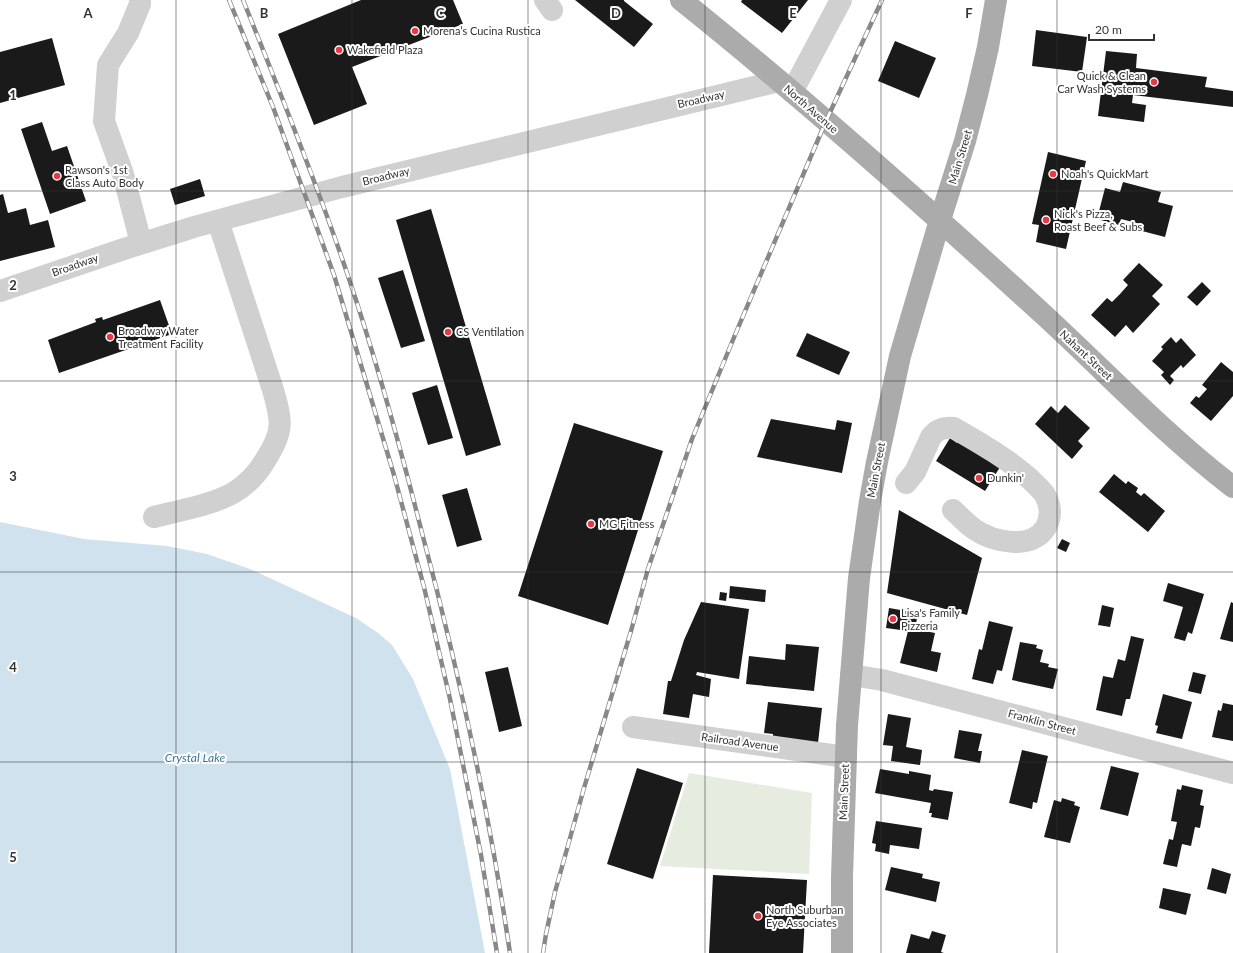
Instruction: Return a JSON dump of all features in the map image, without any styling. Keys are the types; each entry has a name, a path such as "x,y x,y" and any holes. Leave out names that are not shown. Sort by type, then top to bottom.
{"main road":[{"name":"North Avenue","path":"681,0 786,86 940,220"},
{"name":"Main Street","path":"842,953 842,877 846,757 860,570 868,509 900,356 965,141 988,47 996,0"},
{"name":"Nahant Street","path":"940,220 1155,420 1197,458 1233,487"}],"street":[{"path":"140,0 140,4 128,33 108,65 104,121 123,174 141,244"},
{"path":"786,86 842,0"},
{"name":"Broadway","path":"0,291 141,244 348,185 420,167 786,86"},
{"path":"154,517 212,502 232,494 242,487 253,477 275,446 280,427 280,416 273,390 218,221"},
{"path":"906,483 915,472 930,437 936,430 943,428 954,428 1020,470 1044,494 1049,504 1050,518 1044,529 1034,538 1021,542 1010,542 984,534 974,529 954,510"},
{"name":"Franklin Street","path":"851,675 882,680 1233,773"},
{"name":"Railroad Avenue","path":"633,727 846,757"}],"shaded area":[{"path":"689,773 812,793 809,874 660,866"}],"water":[{"name":"Crystal Lake","path":"0,522 84,539 167,546 207,554 250,569 356,618 378,633 392,645 413,679 450,769 485,953 0,953"}],"building":[{"name":"Wakefield Plaza","path":"361,0 453,0 463,24 352,67 367,104 314,125 278,34"},
{"path":"575,0 624,0 653,24 634,47"},
{"path":"742,0 808,0 782,33 741,2"},
{"path":"1036,30 1087,37 1082,72 1032,66"},
{"path":"52,38 65,85 0,103 0,52"},
{"path":"895,41 936,58 919,98 878,81"},
{"name":"Quick & Clean Car Wash Systems","path":"1106,51 1137,54 1136,68 1207,77 1205,87 1233,91 1233,107 1133,95 1132,103 1146,105 1144,122 1098,116"},
{"name":"Rawson's 1st Class Auto Body","path":"42,122 52,151 67,146 86,201 50,214 21,129"},
{"path":"1048,152 1086,161 1066,249 1036,242 1039,225 1032,224"},
{"path":"200,179 205,196 175,205 170,189"},
{"path":"1123,182 1161,192 1158,202 1173,206 1165,237 1142,231 1144,225 1121,219 1119,225 1097,219 1105,188 1120,192"},
{"path":"3,194 8,213 26,208 30,225 48,220 55,247 0,261 0,195"},
{"name":"CS Ventilation","path":"431,209 501,445 466,456 396,220"},
{"path":"1139,263 1163,285 1152,296 1160,304 1133,333 1126,325 1115,337 1091,315 1107,298 1112,302 1120,294 1128,285 1123,280"},
{"path":"403,270 425,341 401,348 378,278"},
{"path":"1202,282 1211,291 1197,306 1187,297"},
{"name":"Broadway Water Treatment Facility","path":"160,300 172,334 59,373 48,340 96,322 95,319 102,317 103,320"},
{"path":"807,333 850,352 839,375 796,356"},
{"path":"1171,337 1176,343 1181,338 1196,355 1183,368 1181,365 1170,376 1174,380 1170,385 1161,375 1164,372 1152,361 1163,349 1161,347"},
{"path":"1221,362 1233,372 1233,396 1211,421 1190,403 1196,396 1199,398 1207,389 1202,385"},
{"path":"437,385 453,438 428,445 412,393"},
{"path":"1065,405 1090,428 1078,441 1083,446 1072,459 1035,424 1051,406 1058,413"},
{"path":"771,419 835,430 837,420 852,423 842,473 757,457"},
{"name":"MG Fitness","path":"574,423 663,451 608,625 518,596"},
{"name":"Dunkin'","path":"950,438 957,443 959,438 1002,464 985,491 936,461"},
{"path":"1114,474 1126,484 1128,481 1138,488 1136,492 1141,496 1144,493 1165,511 1148,532 1099,492"},
{"path":"467,488 482,540 457,547 442,495"},
{"path":"899,510 982,558 967,615 887,593"},
{"path":"1062,539 1070,543 1066,552 1057,548"},
{"path":"1168,583 1204,594 1192,634 1188,632 1185,641 1174,638 1183,607 1163,601"},
{"path":"730,586 766,590 765,602 729,598"},
{"path":"720,592 727,593 726,601 719,600"},
{"path":"701,602 749,609 739,679 697,672 696,675 711,679 709,697 693,694 689,718 663,714 668,681 671,681 684,640"},
{"path":"1231,602 1233,603 1233,642 1220,639"},
{"path":"1102,605 1114,608 1110,627 1098,625"},
{"path":"889,608 918,613 915,629 935,633 931,651 941,653 937,672 900,663 908,631 886,628"},
{"path":"989,621 1013,627 1002,671 997,670 993,684 972,679 979,649 982,650"},
{"path":"1131,636 1144,639 1130,699 1126,699 1122,716 1096,710 1103,676 1113,678 1118,659 1125,661"},
{"path":"1020,642 1037,645 1036,648 1043,650 1040,662 1049,664 1048,667 1058,669 1053,689 1012,680"},
{"path":"786,644 819,647 814,691 746,684 749,656 785,660"},
{"path":"508,667 522,726 499,732 485,672"},
{"path":"1193,672 1206,675 1201,694 1188,691"},
{"path":"1163,694 1192,702 1182,739 1156,733 1158,726 1155,725"},
{"path":"768,702 822,708 818,743 773,737 773,734 764,733"},
{"path":"1223,703 1233,705 1233,741 1212,737 1218,710 1221,711"},
{"path":"888,714 911,718 906,747 922,750 920,765 891,761 893,746 883,745"},
{"path":"959,730 982,734 978,751 982,751 980,763 954,758"},
{"path":"1022,750 1048,756 1037,803 1033,802 1032,809 1009,803"},
{"path":"1111,766 1139,773 1128,816 1100,809"},
{"path":"637,768 683,783 653,879 607,864"},
{"path":"880,769 909,774 909,771 931,775 929,790 933,791 934,789 953,792 948,820 931,817 932,813 929,813 931,803 875,793"},
{"path":"1182,785 1203,790 1200,805 1204,806 1200,828 1195,827 1191,846 1182,844 1177,867 1163,864 1169,839 1173,840 1177,822 1171,821 1177,789 1181,790"},
{"path":"1062,798 1075,802 1074,805 1080,807 1070,843 1044,837 1054,800 1061,802"},
{"path":"876,821 922,828 919,849 890,845 889,854 875,851 876,844 872,843"},
{"path":"891,867 923,874 922,878 940,882 936,902 885,890"},
{"path":"1212,868 1231,874 1226,894 1207,889"},
{"name":"North Suburban Eye Associates","path":"713,875 807,880 803,953 709,953"},
{"path":"1163,888 1191,894 1186,915 1159,908"},
{"path":"932,931 946,935 941,952 944,953 906,953 911,934 929,939"}],"railway":[{"path":"229,0 273,107 334,275 394,475 424,587 450,699 481,855 497,953"},
{"path":"243,0 322,202 377,366 413,496 448,634 472,740 502,899 510,953"},
{"path":"543,953 555,892 584,788 648,569 692,439 826,121 882,0"}],"place":[{"name":"Morena’s Cucina Rustica","path":"415,31"},
{"name":"Wakefield Plaza","path":"339,50"},
{"name":"Quick & Clean Car Wash Systems","path":"1154,82"},
{"name":"Noah's QuickMart","path":"1053,174"},
{"name":"Rawson's 1st Class Auto Body","path":"57,176"},
{"name":"Nick's Pizza, Roast Beef & Subs","path":"1046,220"},
{"name":"CS Ventilation","path":"448,332"},
{"name":"Broadway Water Treatment Facility","path":"110,337"},
{"name":"Dunkin'","path":"979,478"},
{"name":"MG Fitness","path":"591,524"},
{"name":"Lisa's Family Pizzeria","path":"893,619"},
{"name":"North Suburban Eye Associates","path":"758,916"}]}
